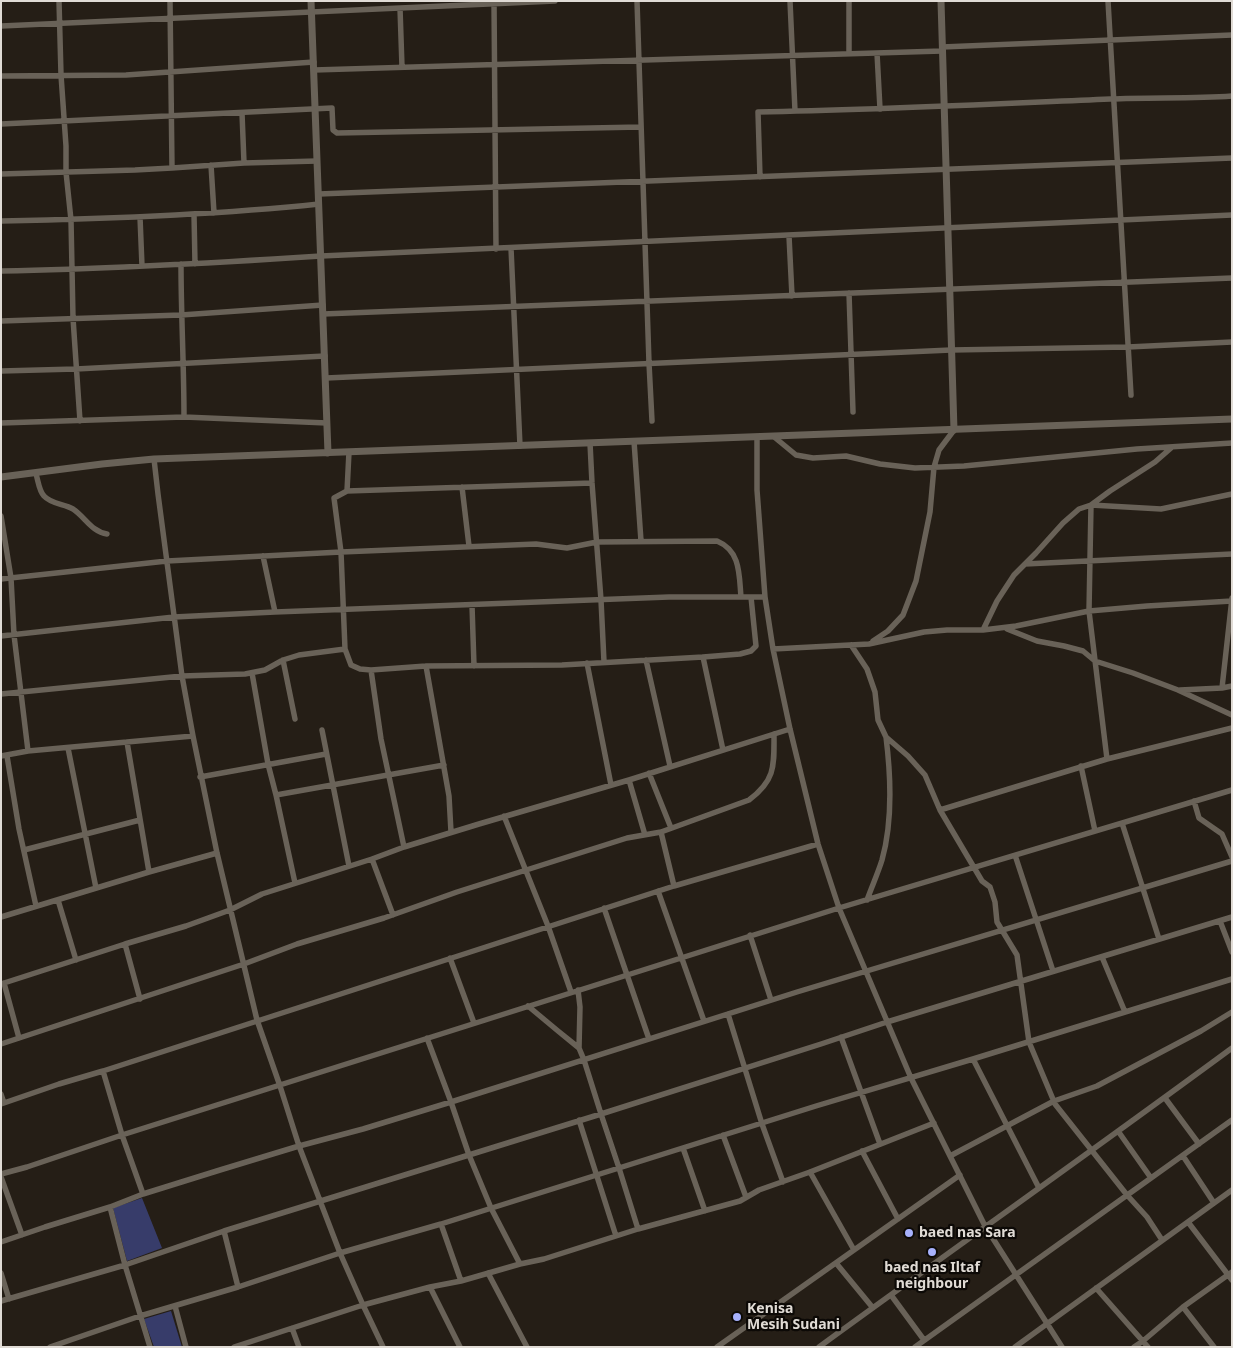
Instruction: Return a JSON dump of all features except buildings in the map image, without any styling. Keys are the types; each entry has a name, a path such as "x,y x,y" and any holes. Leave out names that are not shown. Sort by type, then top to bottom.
{"street":[{"path":"59,1 63,122 71,220 73,318 80,421"},
{"path":"170,1 172,168"},
{"path":"311,1 328,453"},
{"path":"1,26 494,2 555,1"},
{"path":"637,1 652,421"},
{"path":"790,1 795,112"},
{"path":"849,1 849,54"},
{"path":"869,644 888,631 903,615 916,581 930,512 934,467 939,450 954,430 940,1"},
{"path":"1108,1 1131,395"},
{"path":"494,2 496,249"},
{"path":"400,8 402,67"},
{"path":"1,76 126,75 314,66 402,67 793,56 1232,35"},
{"path":"877,53 880,109"},
{"path":"760,177 758,112 1232,96"},
{"path":"1,124 332,108 333,130 337,133 641,127"},
{"path":"242,113 244,163"},
{"path":"319,194 1232,158"},
{"path":"1,174 317,161"},
{"path":"211,165 214,213"},
{"path":"1,221 71,220 254,211 319,204"},
{"path":"194,214 195,264"},
{"path":"1,271 195,264 321,256 1232,215"},
{"path":"140,217 142,266"},
{"path":"789,236 792,296"},
{"path":"511,248 520,446"},
{"path":"181,264 184,417"},
{"path":"323,314 1232,278"},
{"path":"849,293 853,412"},
{"path":"1,321 181,315 323,306"},
{"path":"326,378 951,350 1128,347 1232,342"},
{"path":"1,371 325,356"},
{"path":"1,424 184,417 327,423"},
{"path":"1,477 154,459 1232,420"},
{"path":"773,436 796,455 813,458 846,456 880,464 915,468 964,466 1232,443"},
{"path":"757,437 757,490 764,597 790,729 818,844 838,908 911,1078 985,1226 1062,1347"},
{"path":"634,442 641,541"},
{"path":"590,443 604,662"},
{"path":"983,630 1014,575 1063,522 1155,462 1172,447"},
{"path":"346,491 349,452"},
{"path":"154,459 182,676 200,777 257,1020 299,1146 340,1253 362,1305 383,1347"},
{"path":"36,474 44,496 57,504 72,509 92,526 108,534"},
{"path":"592,483 346,491 334,498 341,552 345,649 351,665 360,669 371,670 426,666 586,663 740,654 755,648 756,643 751,597"},
{"path":"462,487 469,546"},
{"path":"1091,505 1161,509 1232,494"},
{"path":"1091,505 1089,611 1107,758"},
{"path":"1,516 3,542 11,578 14,635 28,751"},
{"path":"1,580 167,561 469,546 536,544 567,548 597,542 717,541 734,554 738,562 741,597"},
{"path":"1025,564 1232,554"},
{"path":"263,556 275,612"},
{"path":"1,636 174,616 669,597 764,597"},
{"path":"773,649 869,644 924,632 1005,628 1089,611 1232,600 1222,688"},
{"path":"472,604 474,666"},
{"path":"1005,628 1037,641 1083,651 1095,661 1178,690 1232,715"},
{"path":"851,645 867,669 875,692 878,720 886,737 888,759 890,794 888,829 882,859 867,900"},
{"path":"1,694 182,676 226,676 252,673 265,670 283,660 299,655 345,649"},
{"path":"703,657 723,750"},
{"path":"283,660 295,719"},
{"path":"646,660 670,766"},
{"path":"586,663 610,785"},
{"path":"426,666 449,796 451,832"},
{"path":"371,670 380,730 404,847"},
{"path":"252,673 268,764 295,883"},
{"path":"1178,690 1232,686"},
{"path":"940,810 1107,758 1232,728"},
{"path":"19,1038 3,984 186,926 230,910 262,894 404,847 629,780 790,729"},
{"path":"322,730 349,866"},
{"path":"1,1044 244,964 297,944 393,915 456,892 627,838 660,832 749,800 771,776 774,761 774,734"},
{"path":"36,906 4,756 28,751 193,736"},
{"path":"886,737 908,756 925,775 940,810 982,881 990,887 995,902 997,922 1017,955 1029,1042 1054,1101 1127,1196 1147,1217 1162,1240"},
{"path":"127,742 149,872"},
{"path":"68,748 96,888"},
{"path":"200,777 326,754"},
{"path":"276,794 444,765"},
{"path":"1082,766 1096,831"},
{"path":"650,773 671,828"},
{"path":"629,780 645,835"},
{"path":"22,1234 1,1176 122,1135 627,974 838,908 1232,790"},
{"path":"1194,801 1199,818 1222,834 1232,857"},
{"path":"504,816 548,926 571,992"},
{"path":"24,850 140,820"},
{"path":"1122,823 1159,939"},
{"path":"660,832 674,886"},
{"path":"1,1094 3,1103 604,908 818,844"},
{"path":"1,917 217,853"},
{"path":"1016,855 1053,971"},
{"path":"372,859 393,915"},
{"path":"1,1242 110,1207 143,1194 299,1146 363,1129 771,1000 1232,861"},
{"path":"658,891 704,1021"},
{"path":"58,900 76,960"},
{"path":"604,908 648,1039"},
{"path":"1,1301 125,1265 320,1200 601,1114 887,1022 1232,917"},
{"path":"1220,921 1232,952"},
{"path":"750,936 771,1000"},
{"path":"125,944 140,999"},
{"path":"1102,957 1125,1012"},
{"path":"450,958 474,1023"},
{"path":"50,1347 140,1316 238,1287 340,1253 441,1224 723,1135 1232,979"},
{"path":"578,990 580,1007 579,1048 620,1168 638,1229"},
{"path":"528,1006 579,1048"},
{"path":"950,1156 1054,1101 1097,1086 1201,1031 1232,1012"},
{"path":"728,1014 762,1124 783,1182"},
{"path":"841,1037 880,1144"},
{"path":"427,1038 469,1155 492,1208 520,1264"},
{"path":"819,1347 1232,1048"},
{"path":"973,1059 1039,1188"},
{"path":"104,1071 122,1135 143,1194"},
{"path":"1165,1098 1199,1144"},
{"path":"579,1120 616,1236"},
{"path":"915,1347 1232,1120"},
{"path":"234,1347 362,1305 544,1259 638,1229 740,1201 759,1190 934,1123"},
{"path":"1118,1131 1151,1178"},
{"path":"723,1135 746,1197"},
{"path":"683,1148 705,1211"},
{"path":"862,1151 898,1219"},
{"path":"1183,1156 1214,1203"},
{"path":"810,1172 854,1250"},
{"path":"717,1347 725,1344 960,1175"},
{"path":"1015,1347 1232,1190"},
{"path":"110,1207 125,1265 150,1347"},
{"path":"1134,1347 1144,1341 1183,1307 1230,1275 1188,1222"},
{"path":"441,1224 461,1281"},
{"path":"224,1231 238,1287"},
{"path":"836,1263 873,1308"},
{"path":"1,1273 9,1299"},
{"path":"488,1273 526,1347"},
{"path":"430,1287 460,1347"},
{"path":"1096,1288 1148,1347"},
{"path":"891,1294 924,1340"},
{"path":"175,1306 186,1347"},
{"path":"1183,1307 1214,1347"},
{"path":"292,1328 299,1347"}],"shaded area":[{"path":"142,1198 162,1248 127,1261 113,1208"},
{"path":"171,1311 182,1347 154,1347 144,1319"}],"place":[{"name":"baed nas Sara","path":"909,1233"},
{"name":"baed nas Iltaf neighbour","path":"932,1252"},
{"name":"Kenisa Mesih Sudani","path":"737,1317"}]}
